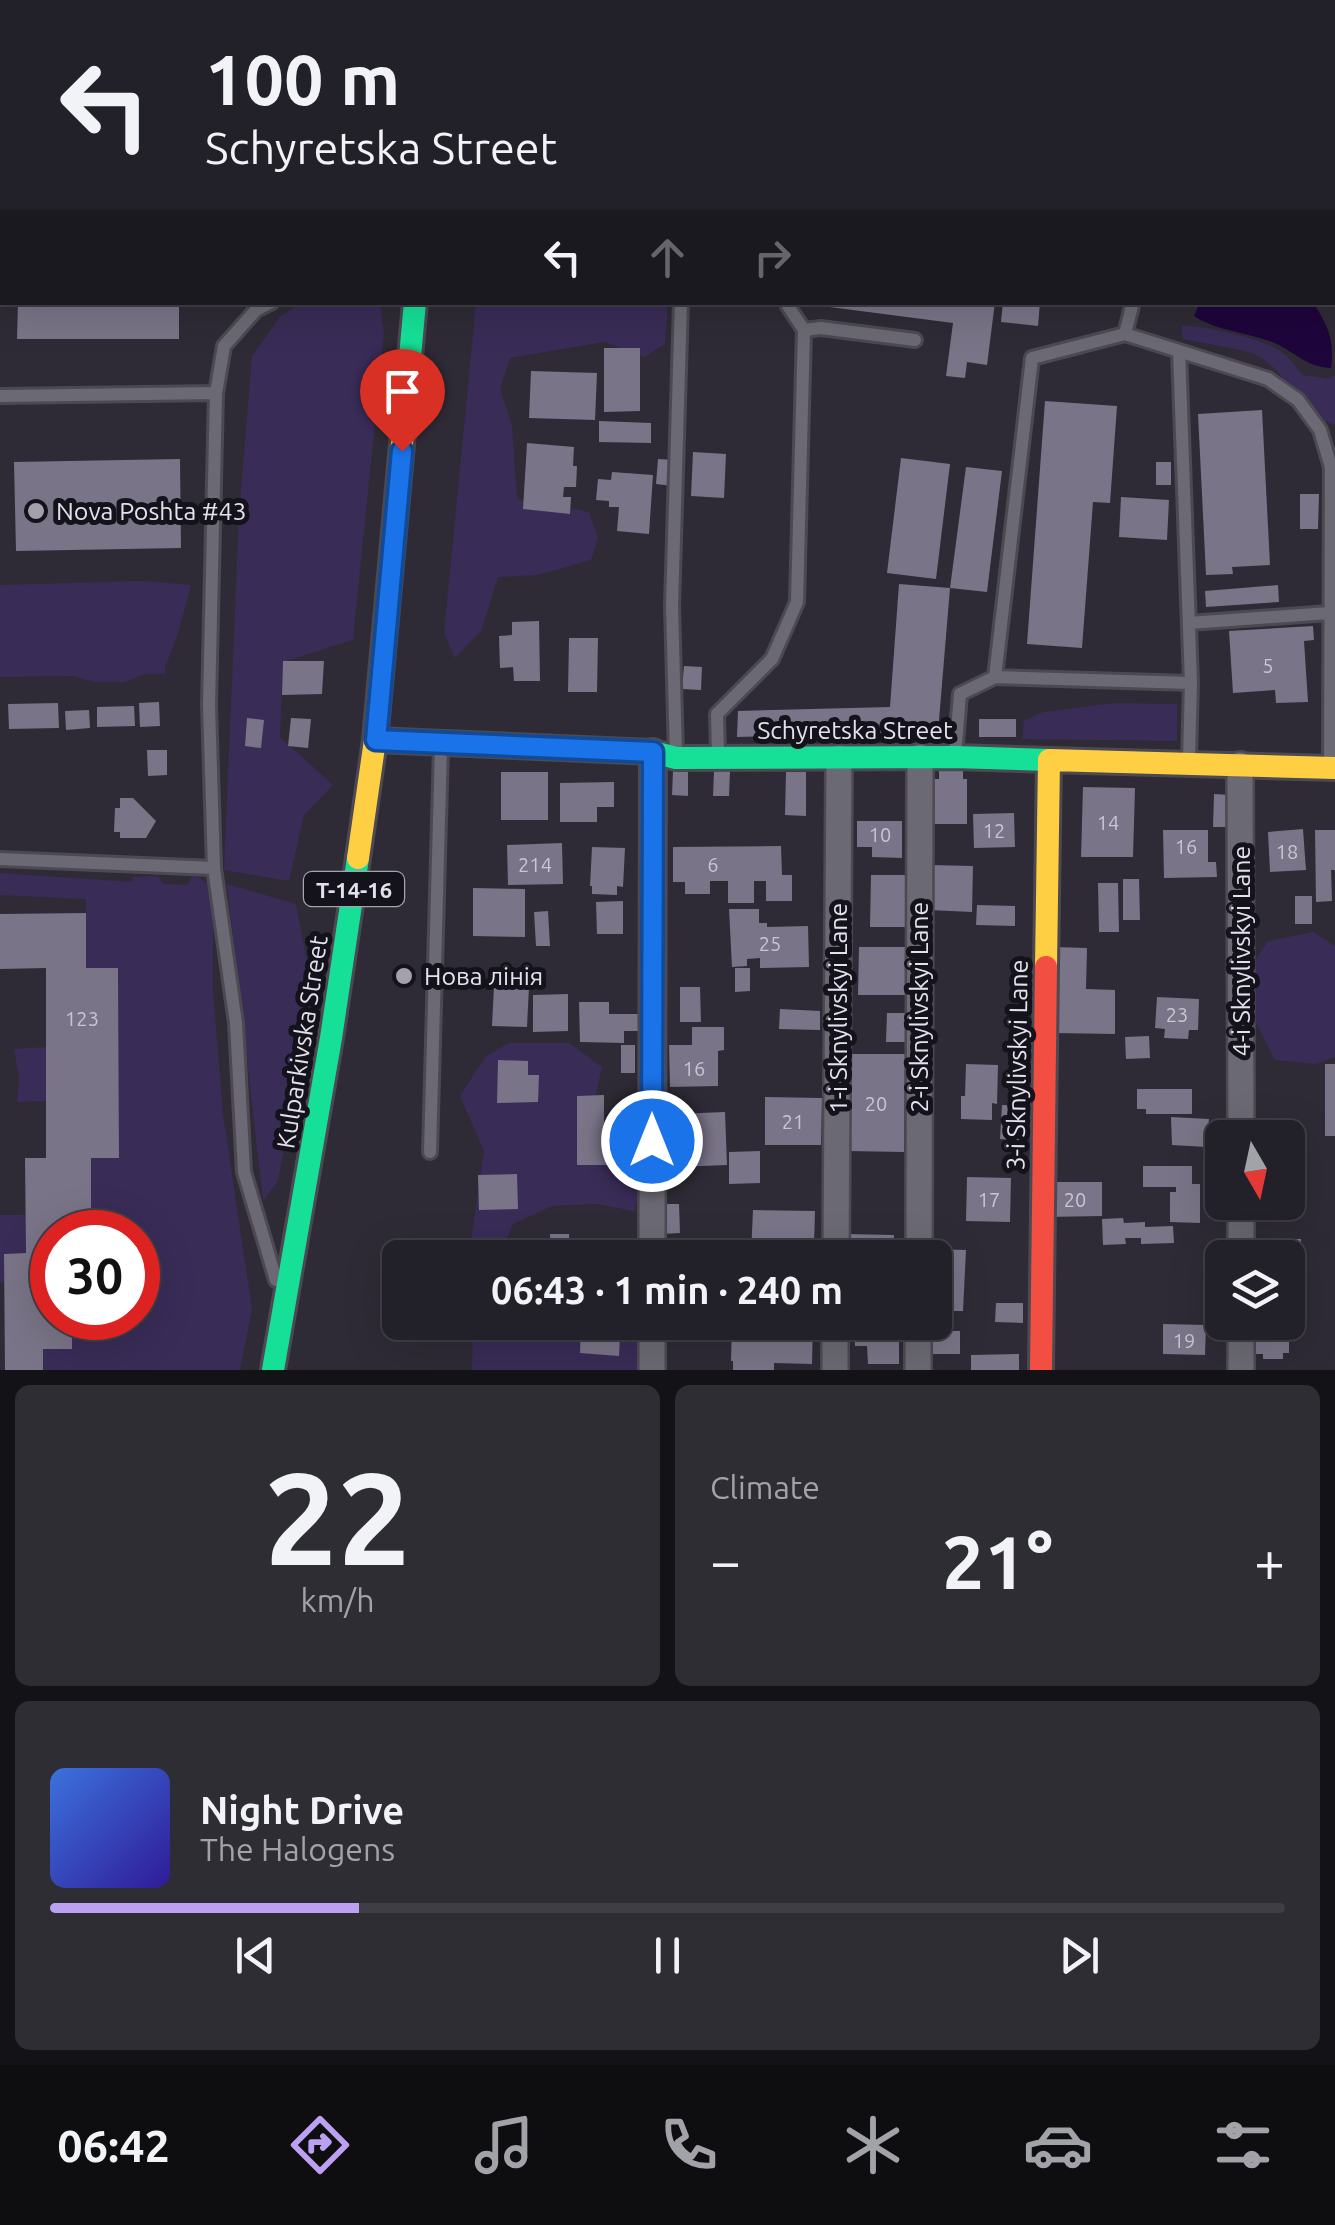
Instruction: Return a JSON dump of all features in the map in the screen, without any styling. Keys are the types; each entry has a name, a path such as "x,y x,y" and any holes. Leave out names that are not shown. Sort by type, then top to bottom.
{"street":[{"name":"Kulparkivska Street","path":"273,1370 332,1038 376,740 415,305"},
{"name":"Schyretska Street","path":"376,740 718,758 955,758 1332,768"},
{"path":"652,1240 664,755"},
{"name":"1-i Sknylivskyi Lane","path":"836,1240 839,758"},
{"name":"2-i Sknylivskyi Lane","path":"918,1240 920,758"},
{"name":"3-i Sknylivskyi Lane","path":"1041,1370 1049,760"},
{"name":"4-i Sknylivskyi Lane","path":"1240,765 1241,1120"},
{"path":"652,1340 652,1370"},
{"path":"835,1340 835,1370"},
{"path":"918,1340 918,1370"},
{"path":"1241,1340 1241,1370"}],"lane":[{"path":"266,305 256,310 224,346 216,393 208,705 214,868 236,1023 244,1172 286,1311"},
{"path":"664,755 681,305"},
{"path":"718,758 717,714 772,659 797,602 804,330 788,305"},
{"path":"1125,334 1132,305"},
{"path":"804,330 821,328 914,340"},
{"path":"995,677 1032,358 1125,334 1268,379 1298,400 1320,430 1331,466 1332,768"},
{"path":"1180,352 1191,683 1189,763"},
{"path":"0,396 216,393"},
{"path":"1189,622 1329,613"},
{"path":"955,758 960,694 995,677 1191,683"},
{"path":"430,1152 441,744"},
{"path":"0,859 214,868"}],"shaded area":[{"path":"297,305 380,305 384,333 353,640 283,662 280,737 333,785 304,815 289,881 224,870 239,514 252,356 280,317"},
{"path":"476,305 668,305 665,344 645,357 604,342 510,358 500,389 512,425 517,499 589,512 598,538 591,560 537,575 498,577 481,631 455,658 444,633"},
{"path":"1199,305 1314,305 1329,334 1331,368 1309,363 1269,341 1194,316"},
{"path":"1181,325 1219,330 1261,342 1282,352 1303,375 1329,379 1335,375 1335,425 1314,413 1260,357 1183,339"},
{"path":"142,581 191,585 165,674 144,674 125,682 95,682 73,676 0,677 0,585"},
{"path":"1115,703 1177,704 1177,741 1022,739 1024,721 1043,712"},
{"path":"0,873 132,882 133,877 158,876 164,884 187,885 194,873 213,888 213,990 223,1114 252,1309 240,1370 43,1370 43,1349 72,1349 72,1340 160,1340 160,1210 91,1210 91,1158 119,1157 118,968 86,968 86,899 0,895"},
{"path":"227,884 296,904 313,993 278,1181 263,1201"},
{"path":"1313,932 1335,946 1335,1057 1316,1064 1275,1060 1254,1018 1252,965 1268,941"},
{"path":"509,1043 569,1043 602,1067 593,1109 644,1184 634,1211 597,1204 552,1206 513,1224 506,1240 471,1240 484,1151 460,1096 486,1056"},
{"path":"46,1047 46,1101 17,1102 19,1079 14,1049"},
{"path":"0,1215 26,1215 26,1253 4,1254 4,1282 0,1283"},
{"path":"473,1340 643,1340 642,1370 472,1370"}],"building":[{"path":"18,305 179,305 179,339 17,339"},
{"path":"814,305 995,305 987,365 967,362 965,378 946,376 953,323"},
{"path":"1003,305 1040,305 1038,326 1001,322"},
{"path":"604,348 640,348 640,411 604,412"},
{"path":"531,371 597,373 595,420 529,418"},
{"path":"1045,401 1117,406 1110,503 1093,502 1082,648 1027,644"},
{"path":"1262,410 1270,565 1232,567 1233,574 1206,575 1198,414"},
{"path":"599,421 651,423 651,443 599,442"},
{"path":"527,443 574,447 576,487 564,487 563,497 571,497 570,514 523,509"},
{"path":"693,452 726,454 724,498 691,496"},
{"path":"901,458 950,464 936,579 887,573"},
{"path":"180,459 181,548 16,551 14,462"},
{"path":"658,459 674,460 673,486 656,484"},
{"path":"1156,462 1171,462 1171,485 1156,485"},
{"path":"966,467 1002,471 987,592 950,588"},
{"path":"612,472 653,475 649,534 617,531 619,507 596,500 598,479 611,480"},
{"path":"1300,494 1319,494 1318,529 1300,529"},
{"path":"1121,497 1169,500 1167,540 1119,537"},
{"path":"899,584 950,588 938,732 737,737 738,711 890,707"},
{"path":"1278,585 1279,602 1206,607 1205,591"},
{"path":"539,621 540,681 514,681 513,667 500,668 499,636 512,635 512,622"},
{"path":"1313,626 1314,640 1304,641 1308,702 1276,703 1275,690 1233,693 1229,631"},
{"path":"569,638 598,638 597,692 568,692"},
{"path":"283,661 324,661 322,694 282,695"},
{"path":"684,666 702,667 701,690 682,689"},
{"path":"159,702 160,726 140,727 139,703"},
{"path":"58,703 59,728 9,729 8,704"},
{"path":"134,706 135,726 97,727 97,707"},
{"path":"89,710 90,728 66,730 65,711"},
{"path":"247,718 264,720 261,748 245,746"},
{"path":"291,718 311,719 308,748 288,746"},
{"path":"979,719 1016,719 1016,737 979,737"},
{"path":"147,750 167,750 167,775 148,776"},
{"path":"673,771 688,771 688,796 672,795"},
{"path":"714,771 730,771 729,796 713,796"},
{"path":"939,771 963,771 963,779 967,779 967,824 922,824 922,794 934,794 934,779 939,779"},
{"path":"501,772 548,772 548,820 501,820"},
{"path":"786,772 806,772 806,816 785,815"},
{"path":"614,782 614,807 597,807 597,822 560,822 560,783"},
{"path":"1083,787 1135,788 1133,857 1081,857"},
{"path":"1214,794 1230,795 1228,827 1213,827"},
{"path":"120,798 133,798 156,821 146,838 120,838 120,832 114,832 115,808 120,808"},
{"path":"1014,813 1015,847 974,848 973,814"},
{"path":"857,821 902,821 902,858 872,857 872,847 857,847"},
{"path":"1303,829 1306,870 1270,872 1268,832"},
{"path":"1163,830 1208,830 1208,862 1216,862 1217,877 1164,878"},
{"path":"1315,830 1335,830 1332,901 1316,902"},
{"path":"562,843 563,884 508,885 507,845"},
{"path":"781,846 782,875 792,875 792,901 766,901 766,881 754,881 754,903 728,903 728,881 710,881 710,894 685,894 685,882 673,882 673,847"},
{"path":"592,847 625,848 623,887 617,886 617,895 592,894"},
{"path":"930,865 973,866 972,912 928,910"},
{"path":"871,875 906,875 905,927 870,927"},
{"path":"1123,879 1139,879 1140,920 1123,920"},
{"path":"1098,883 1118,883 1119,932 1099,932"},
{"path":"473,888 525,889 525,937 473,936"},
{"path":"1295,896 1312,896 1312,924 1295,924"},
{"path":"623,901 623,934 597,934 596,902"},
{"path":"977,905 1015,906 1015,926 976,925"},
{"path":"729,909 759,909 759,923 767,923 767,927 808,926 809,967 760,968 760,958 747,959 747,966 732,967"},
{"path":"548,911 550,946 536,946 534,912"},
{"path":"86,913 86,968 118,968 119,1158 91,1158 91,1210 30,1210 30,1340 72,1340 72,1349 43,1349 43,1370 5,1370 4,1254 26,1253 25,1158 46,1158 46,968 0,969 0,914"},
{"path":"859,947 906,947 905,995 858,995"},
{"path":"1053,947 1087,948 1086,989 1115,990 1115,1034 1054,1033"},
{"path":"498,967 519,968 518,987 529,987 527,1027 492,1026"},
{"path":"735,968 750,968 750,991 735,992"},
{"path":"680,987 700,987 701,1022 680,1022"},
{"path":"568,994 568,1031 533,1032 533,995"},
{"path":"1157,997 1199,999 1198,1030 1189,1030 1188,1039 1164,1038 1165,1029 1155,1028"},
{"path":"579,1002 609,1002 609,1014 644,1014 643,1031 624,1031 624,1043 580,1042"},
{"path":"780,1009 820,1011 820,1030 779,1029"},
{"path":"887,1013 907,1013 907,1042 886,1042"},
{"path":"692,1027 724,1027 724,1050 718,1051 718,1086 670,1087 669,1045 692,1045"},
{"path":"1149,1036 1150,1058 1126,1059 1125,1037"},
{"path":"621,1045 635,1045 635,1073 621,1073"},
{"path":"848,1054 905,1054 904,1152 847,1151"},
{"path":"498,1060 528,1061 528,1075 539,1075 538,1102 497,1103"},
{"path":"966,1064 998,1065 997,1104 992,1103 992,1120 961,1119"},
{"path":"1325,1064 1335,1064 1335,1136 1325,1136"},
{"path":"1137,1089 1192,1089 1192,1114 1146,1114 1146,1109 1137,1109"},
{"path":"604,1095 604,1126 626,1126 626,1119 645,1119 645,1165 577,1165 577,1096"},
{"path":"765,1097 822,1098 821,1145 765,1145"},
{"path":"1002,1105 1026,1106 1024,1141 1000,1139"},
{"path":"725,1112 727,1165 677,1167 675,1114"},
{"path":"1171,1117 1209,1119 1205,1120 1205,1147 1172,1145"},
{"path":"760,1151 760,1183 729,1184 729,1152"},
{"path":"1143,1166 1192,1166 1192,1184 1200,1184 1200,1223 1170,1222 1170,1192 1176,1192 1176,1187 1143,1187"},
{"path":"517,1174 518,1209 479,1210 478,1175"},
{"path":"967,1177 1011,1178 1010,1222 966,1221"},
{"path":"1047,1182 1102,1182 1102,1216 1047,1217"},
{"path":"662,1204 679,1204 680,1233 662,1234"},
{"path":"753,1210 815,1211 814,1240 752,1240"},
{"path":"1123,1218 1124,1223 1145,1222 1145,1227 1173,1226 1174,1243 1141,1244 1141,1238 1125,1238 1126,1244 1103,1245 1102,1219"},
{"path":"550,1234 569,1234 569,1240 550,1240"},
{"path":"846,1234 894,1235 894,1240 846,1240"},
{"path":"952,1250 966,1250 963,1311 952,1311"},
{"path":"996,1303 1023,1303 1023,1323 995,1322"},
{"path":"1163,1324 1205,1325 1205,1355 1163,1354"},
{"path":"952,1331 960,1331 960,1354 921,1354 922,1340 952,1340"},
{"path":"580,1340 620,1340 619,1356 580,1353"},
{"path":"732,1340 813,1340 812,1364 774,1363 774,1370 733,1370"},
{"path":"855,1340 899,1340 899,1364 868,1364 867,1346 855,1346"},
{"path":"1243,1340 1289,1340 1289,1353 1283,1353 1283,1359 1243,1354"},
{"path":"1019,1354 1019,1370 971,1370 971,1355"}],"traffic: fast":[{"path":"403,433 415,305"},
{"path":"375,740 653,752 676,758 1050,760"},
{"path":"273,1370 358,858"}],"traffic: slow":[{"path":"358,858 375,740 403,433"},
{"path":"1046,967 1049,760"},
{"path":"1050,760 1335,768"}],"traffic: jam":[{"path":"1041,1370 1046,967"}],"place":[{"name":"Nova Poshta #43","path":"36,511"},
{"name":"Нова лінія","path":"404,976"}],"route":[{"path":"402,451 376,740 653,752 652,1141"}]}
